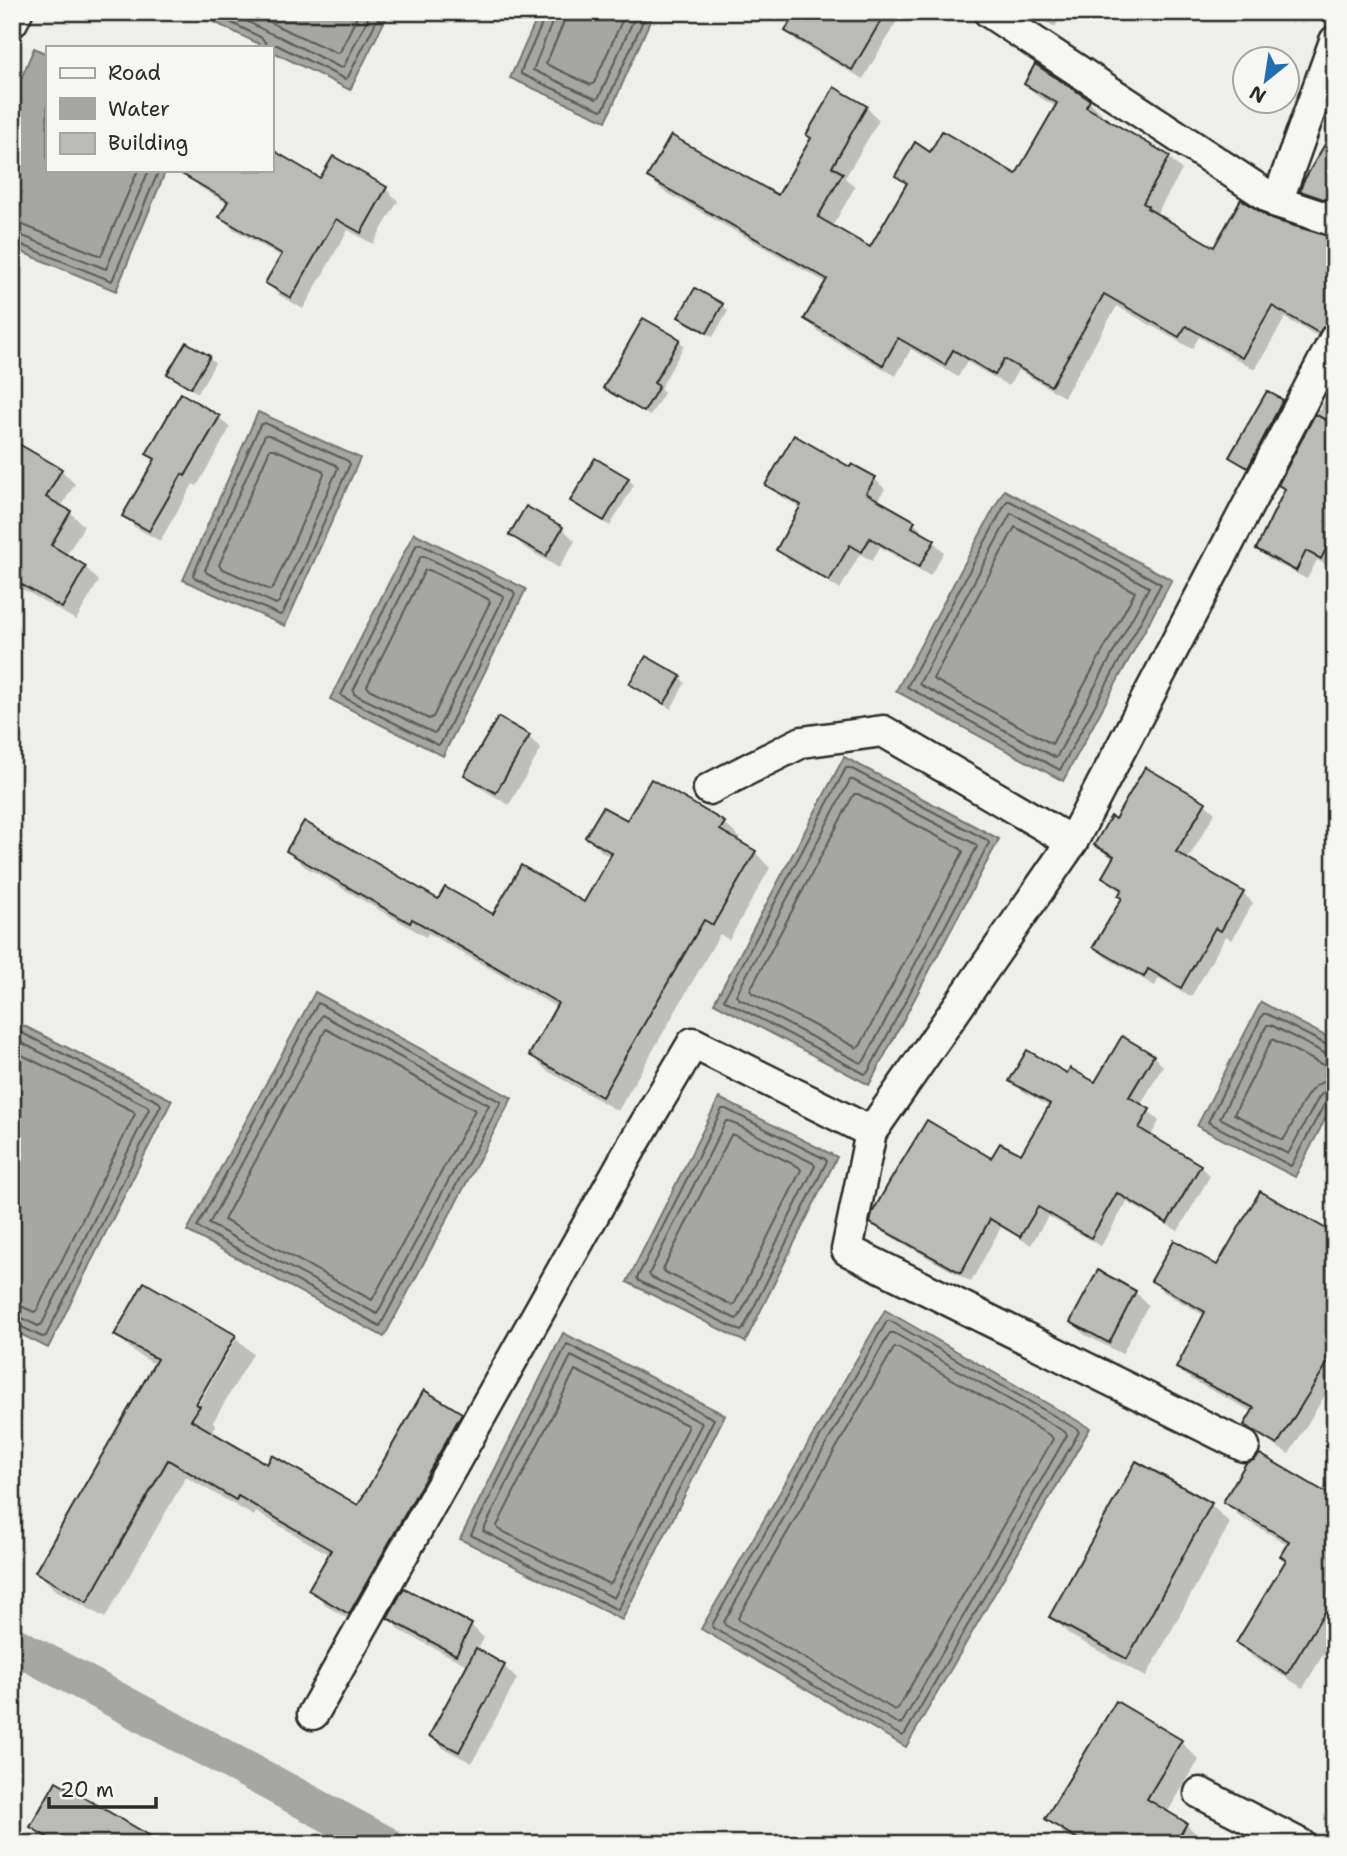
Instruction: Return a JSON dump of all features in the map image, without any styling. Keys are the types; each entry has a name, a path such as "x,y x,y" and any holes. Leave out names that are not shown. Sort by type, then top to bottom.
{"street":[{"path":"12,22 17,12"},
{"path":"989,12 1277,202 1335,221"},
{"path":"1277,202 1335,41"},
{"path":"1244,1446 847,1251 872,1132 1072,842 1335,339"},
{"path":"709,789 802,742 883,731 1072,842"},
{"path":"313,1714 631,1148 694,1043 872,1132"},
{"path":"1200,1793 1300,1844"}],"water":[{"path":"219,12 389,12 350,90 273,52 273,46 263,46 214,22"},
{"path":"540,12 654,12 606,121 510,78"},
{"path":"34,48 46,54 46,172 165,172 116,291 12,248 12,100"},
{"path":"258,412 360,458 285,626 183,580"},
{"path":"1004,490 1172,580 1063,781 896,691"},
{"path":"414,533 526,589 443,756 330,699"},
{"path":"844,757 999,839 869,1085 714,1003"},
{"path":"315,992 512,1098 384,1337 187,1231"},
{"path":"1261,1002 1335,1041 1335,1100 1295,1177 1197,1126"},
{"path":"12,1020 172,1100 48,1348 12,1330"},
{"path":"719,1098 837,1157 745,1342 627,1282"},
{"path":"885,1310 1090,1428 906,1747 701,1629"},
{"path":"563,1333 725,1415 622,1620 460,1539"}],"building":[{"path":"795,12 886,12 852,70 785,31"},
{"path":"1035,64 1090,100 1086,107 1170,156 1143,203 1147,208 1214,247 1241,199 1271,219 1335,238 1335,322 1325,325 1319,333 1272,306 1242,358 1186,326 1179,337 1104,294 1051,386 1004,359 995,375 953,350 945,365 898,338 883,365 804,319 827,279 647,177 671,135 778,195 811,138 806,135 834,87 867,106 832,167 843,173 818,217 870,247 907,183 895,176 915,142 930,152 942,131 1016,174 1057,103 1024,84"},
{"path":"1335,127 1335,203 1300,191"},
{"path":"273,150 320,178 333,156 387,187 361,233 336,219 291,298 265,283 282,254 219,217 228,201 178,172 273,172"},
{"path":"695,288 723,304 707,333 678,317"},
{"path":"643,318 680,339 654,383 659,386 644,412 603,388"},
{"path":"186,342 210,356 191,388 167,374"},
{"path":"1267,391 1283,400 1248,468 1229,457"},
{"path":"181,393 220,416 149,531 122,516 155,459 146,454"},
{"path":"1315,414 1335,425 1335,531 1321,559 1306,551 1296,571 1256,549 1285,489 1278,485"},
{"path":"794,435 850,467 852,464 876,477 866,493 915,521 912,527 935,540 919,567 870,538 862,552 850,545 829,581 776,550 801,505 765,485"},
{"path":"12,440 62,469 46,497 71,511 51,545 86,566 62,608 12,579"},
{"path":"595,458 629,478 604,521 570,501"},
{"path":"526,506 563,527 546,556 509,535"},
{"path":"646,656 681,676 664,704 629,684"},
{"path":"498,717 530,735 496,793 464,775"},
{"path":"1145,767 1206,802 1176,852 1244,892 1221,931 1215,928 1181,988 1148,969 1144,977 1093,947 1122,898 1118,896 1122,889 1102,877 1114,856 1094,845 1111,816 1115,819"},
{"path":"651,779 725,822 720,830 756,851 713,925 704,920 602,1097 529,1055 558,1003 412,919 410,923 286,851 304,821 438,899 445,887 493,914 521,865 584,902 612,853 585,837 603,807 627,820"},
{"path":"1122,1036 1154,1055 1129,1097 1150,1109 1139,1128 1201,1165 1167,1223 1117,1193 1091,1238 1038,1207 1020,1237 990,1219 961,1273 870,1223 872,1213 927,1120 991,1158 1000,1143 1021,1154 1050,1104 1009,1081 1027,1050 1067,1073 1070,1068 1095,1082"},
{"path":"1260,1191 1335,1234 1335,1351 1277,1445 1244,1425 1254,1408 1176,1368 1205,1312 1151,1281 1174,1240 1217,1265"},
{"path":"1098,1270 1136,1291 1109,1343 1070,1322"},
{"path":"144,1282 236,1335 196,1404 200,1406 191,1420 267,1464 272,1455 358,1505 424,1390 462,1413 349,1614 308,1590 331,1550 238,1496 236,1500 168,1460 87,1602 35,1572 157,1359 114,1335"},
{"path":"1260,1454 1335,1498 1335,1595 1287,1674 1236,1643 1286,1560 1280,1556 1289,1541 1223,1502 1246,1463"},
{"path":"1136,1461 1212,1503 1127,1659 1049,1617"},
{"path":"404,1588 472,1624 456,1655 387,1618"},
{"path":"476,1648 505,1665 459,1752 429,1736"},
{"path":"1116,1701 1182,1740 1147,1799 1187,1823 1175,1844 1086,1844 1045,1819"},
{"path":"56,1781 164,1844 59,1844 30,1827"}],"waterway":[{"path":"12,1644 385,1844"}]}
